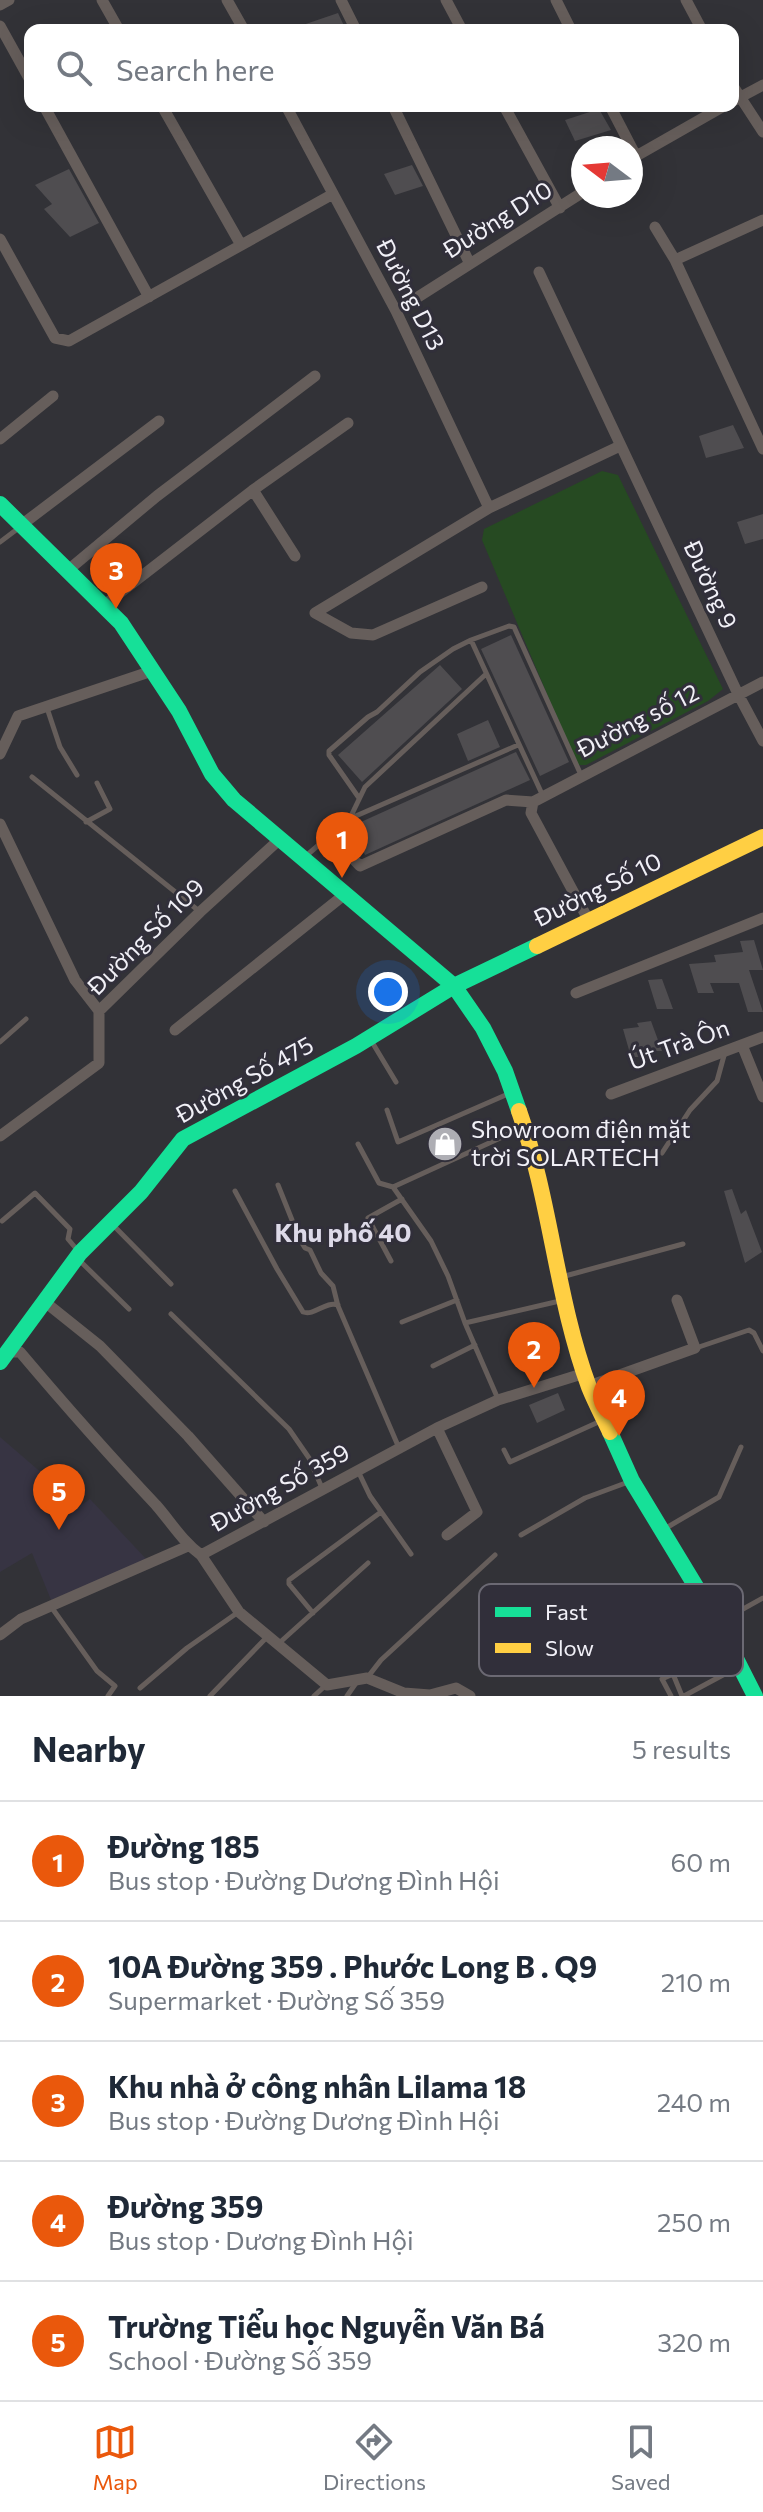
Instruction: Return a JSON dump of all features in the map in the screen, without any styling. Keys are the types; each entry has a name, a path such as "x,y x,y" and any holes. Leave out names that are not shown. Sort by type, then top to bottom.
{"street":[{"path":"0,5 9,0"},
{"path":"102,0 116,24"},
{"path":"227,0 241,24"},
{"path":"341,0 353,24"},
{"path":"446,0 459,24"},
{"path":"556,0 568,24"},
{"path":"686,0 699,24"},
{"path":"0,26 24,69"},
{"path":"739,97 763,85"},
{"path":"739,103 763,132"},
{"path":"47,112 149,297"},
{"path":"165,112 241,245"},
{"name":"Đường D13","path":"289,112 396,311 489,508"},
{"path":"396,112 470,264"},
{"path":"507,112 560,208"},
{"path":"613,112 623,136"},
{"path":"643,152 714,112"},
{"path":"0,239 55,338 62,341 77,337 333,194"},
{"name":"Đường D10","path":"396,311 571,200"},
{"path":"675,260 763,220"},
{"path":"655,227 675,260 763,449"},
{"name":"Đường 9","path":"539,272 763,741"},
{"path":"67,571 157,496 315,376"},
{"path":"0,439 53,396"},
{"path":"20,526 159,421"},
{"path":"103,606 253,490 348,423"},
{"path":"482,587 373,635 351,633 315,613 489,508 620,446"},
{"path":"253,490 295,556"},
{"path":"0,504 121,623 179,711 212,774 234,800 454,986 483,1028 505,1071 535,1156 565,1300 587,1380 632,1481 694,1584"},
{"path":"0,754 18,716 152,671"},
{"name":"Đường số 12","path":"538,798 763,682"},
{"path":"331,836 360,866 506,800 538,798 531,813 589,921"},
{"path":"0,824 75,980 99,1011"},
{"name":"Đường Số 10","path":"454,986 763,837"},
{"name":"Đường Số 109","path":"1,1132 99,1063 99,1011 280,839"},
{"path":"175,1030 344,895"},
{"path":"576,993 763,918"},
{"name":"Đường Số 475","path":"5,1357 78,1255 141,1192 183,1139 369,1037 454,986"},
{"name":"Út Trà Ôn","path":"611,1094 763,1037"},
{"path":"742,1045 763,1097"},
{"path":"677,1300 695,1348"},
{"path":"45,1302 100,1346 188,1436 264,1522"},
{"name":"Đường Số 359","path":"0,1635 21,1619 188,1546 201,1555 437,1428 498,1400 587,1380 695,1348"},
{"path":"5,1357 20,1352 67,1409 159,1508 188,1546"},
{"path":"437,1428 477,1512 447,1535"},
{"path":"201,1555 239,1612 327,1685 363,1678 403,1695 438,1695 456,1688 470,1696"},
{"path":"743,1669 755,1696"}],"lane":[{"path":"0,542 20,526"},
{"path":"359,798 329,751 420,672 453,649 509,626 514,627 581,775"},
{"path":"471,640 538,798"},
{"path":"349,819 365,787 486,674"},
{"path":"46,707 60,747 77,775"},
{"path":"303,858 349,819 518,745"},
{"path":"32,777 200,912"},
{"path":"86,822 110,809 97,783"},
{"path":"0,1042 26,1019"},
{"path":"369,1037 396,1082"},
{"path":"662,1153 690,1110 717,1081 726,1051"},
{"path":"387,1110 398,1142 512,1092"},
{"path":"393,1187 525,1127"},
{"path":"358,1144 379,1183 393,1187 431,1241 498,1400"},
{"path":"278,1185 294,1230 305,1248 310,1250 321,1273 333,1286 338,1306 399,1448"},
{"path":"235,1191 303,1312 311,1312 330,1303 338,1306"},
{"path":"2,1221 35,1193 70,1229 68,1239 78,1255 129,1309"},
{"path":"391,1261 368,1218 402,1199"},
{"path":"111,1223 171,1284"},
{"path":"560,1277 683,1244"},
{"path":"402,1322 457,1300"},
{"path":"465,1323 565,1300"},
{"path":"171,1314 289,1429 309,1458 323,1489"},
{"path":"695,1348 749,1330 754,1333 763,1351"},
{"path":"433,1366 475,1345"},
{"path":"504,1450 510,1462 604,1419"},
{"path":"662,1531 719,1497 741,1447"},
{"path":"358,1470 370,1496 411,1554"},
{"path":"521,1535 585,1498 632,1481"},
{"path":"313,1613 289,1580 381,1512"},
{"path":"347,1696 381,1660 495,1555"},
{"path":"210,1696 271,1641 313,1613 368,1563"},
{"path":"743,1609 763,1598"},
{"path":"52,1607 97,1671 115,1685 108,1696"},
{"path":"140,1688 187,1648 239,1612"},
{"path":"669,1676 662,1679 671,1696"},
{"path":"674,1676 683,1696 720,1676"},
{"path":"314,1696 327,1685"}],"shaded area":[{"path":"0,1437 80,1506 90,1499 148,1561 51,1600 32,1553 0,1572"}],"green space":[{"path":"602,471 618,475 723,689 708,701 586,765 577,765 482,540 484,529"}],"building":[{"path":"338,13 343,24 306,24"},
{"path":"590,112 601,112 611,130 591,136 573,136 565,120"},
{"path":"412,165 423,186 395,195 384,174"},
{"path":"69,169 99,223 70,237 44,209 52,204 35,185"},
{"path":"733,425 744,448 706,458 699,436"},
{"path":"763,514 763,539 745,544 737,522"},
{"path":"511,635 569,762 540,776 481,649"},
{"path":"440,665 462,689 362,782 338,755"},
{"path":"488,720 500,747 468,761 457,734"},
{"path":"516,752 530,780 365,855 352,826"},
{"path":"754,940 763,970 749,970 763,1012 748,1012 739,983 710,983 714,993 698,993 689,964 716,962 714,955 743,952 740,941"},
{"path":"662,979 673,1009 657,1009 648,980"},
{"path":"651,1021 662,1051 645,1051 647,1057 631,1057 623,1029 639,1027 637,1023"},
{"path":"732,1189 741,1214 746,1210 762,1252 745,1263 724,1191"},
{"path":"558,1393 565,1410 537,1423 529,1405"}],"traffic: fast":[{"path":"0,504 121,623 179,711 212,774 234,800 454,986 483,1028 505,1071 519,1111"},
{"path":"0,1362 80,1253 141,1192 183,1139 356,1046 454,986 537,946"},
{"path":"610,1432 632,1481 694,1584"},
{"path":"743,1672 755,1696"}],"traffic: slow":[{"path":"537,946 763,837"},
{"path":"519,1111 539,1180 578,1353 589,1387 610,1432"}],"place":[{"name":"Khu nhà ở công nhân Lilama 18","path":"116,609"},
{"name":"Đường 185","path":"342,878"},
{"name":"Showroom điện mặt trời SOLARTECH","path":"445,1144"},
{"name":"10A Đường 359 . Phước Long B . Q9","path":"534,1388"},
{"name":"Đường 359","path":"619,1436"},
{"name":"Trường Tiểu học Nguyễn Văn Bá","path":"59,1530"}],"district":[{"name":"Khu phố 40","path":"343,1233"}]}
